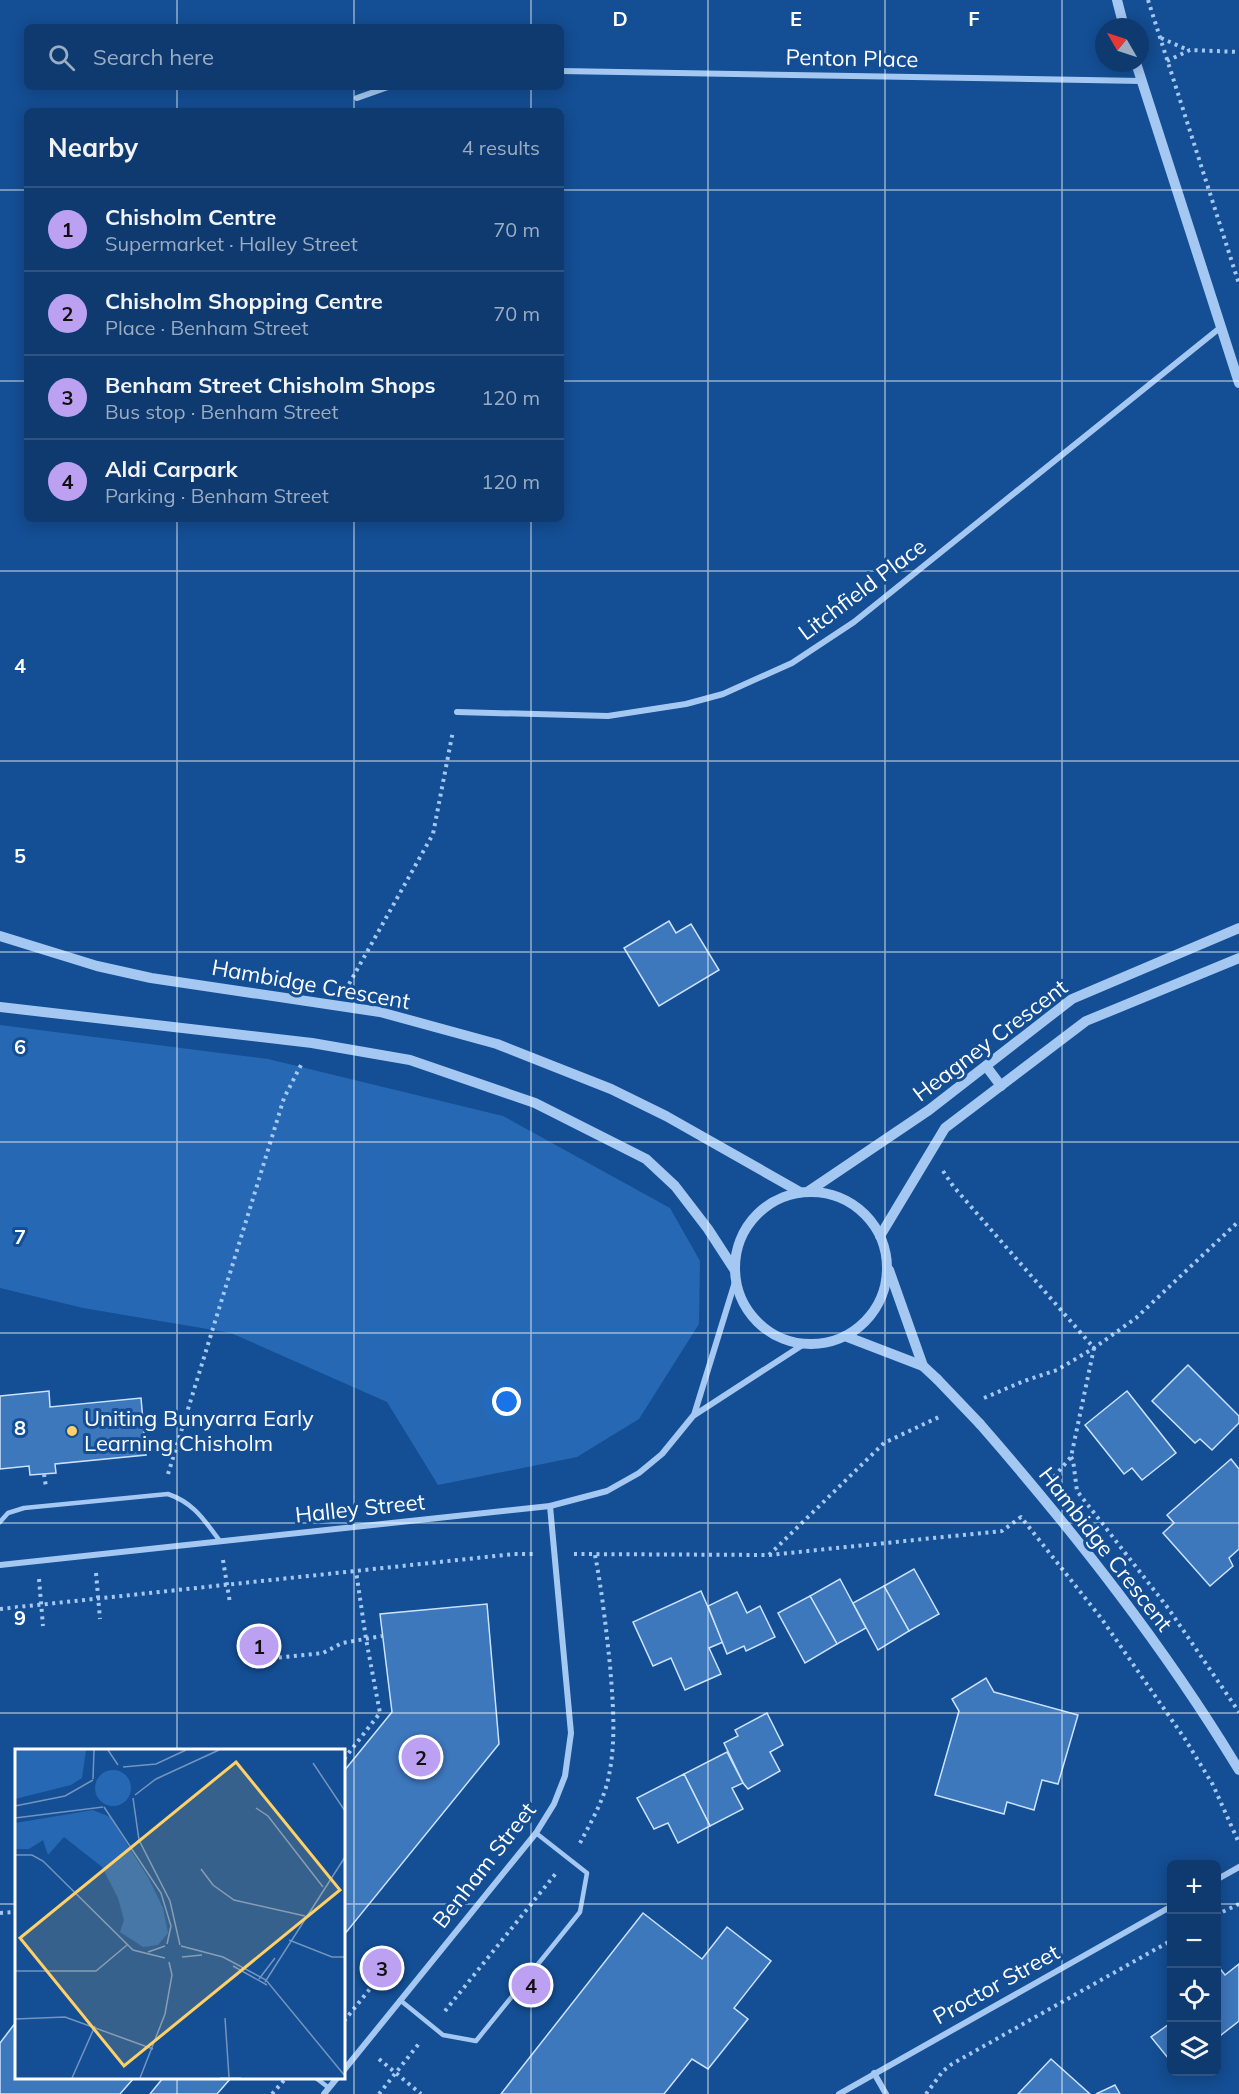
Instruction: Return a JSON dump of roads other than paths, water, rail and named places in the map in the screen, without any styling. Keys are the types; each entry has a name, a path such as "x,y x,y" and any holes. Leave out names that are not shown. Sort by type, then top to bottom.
{"street":[{"path":"1117,0 1122,18"},
{"name":"Penton Place","path":"564,71 1142,81"},
{"path":"1139,72 1239,383"},
{"path":"357,98 380,90"},
{"name":"Litchfield Place","path":"457,712 608,716 686,704 723,694 792,663 854,622 1221,327"},
{"name":"Heagney Crescent","path":"805,1192 929,1110 1072,999 1239,928"},
{"name":"Hambidge Crescent","path":"0,936 97,966 151,978 380,1012 498,1044 611,1089 666,1116 805,1192"},
{"name":"Heagney Crescent","path":"880,1236 945,1128 1086,1021 1239,958"},
{"path":"0,1007 312,1043 410,1060 535,1103 646,1159 675,1186 708,1229 734,1269"},
{"path":"986,1066 1001,1086"},
{"path":"805,1192 839,1196 864,1212 880,1236 889,1269 883,1292 868,1318 845,1336 825,1343 804,1344 772,1334 748,1312 735,1282 734,1269 739,1242 753,1218 774,1200 805,1192"},
{"name":"Hambidge Crescent","path":"889,1269 923,1366"},
{"name":"Halley Street","path":"693,1416 735,1282"},
{"name":"Hambidge Crescent","path":"845,1336 923,1366 980,1424 1040,1494 1130,1607 1210,1722 1239,1770"},
{"name":"Halley Street","path":"0,1565 550,1506 607,1491 639,1473 662,1454 693,1416 804,1344"},
{"name":"Benham Street","path":"345,2069 536,1833 554,1804 565,1776 571,1733 550,1506"},
{"path":"1221,1877 1239,1867"},
{"name":"Proctor Street","path":"839,2094 1167,1909"},
{"path":"874,2073 886,2094"},
{"path":"324,2094 336,2079"}],"lane":[{"path":"0,1522 8,1513 24,1508 168,1494 192,1506 220,1541"},
{"path":"400,2000 443,2035 476,2041 580,1912 587,1873 536,1833"},
{"path":"317,2079 329,2088"}],"place":[{"name":"Uniting Bunyarra Early Learning Chisholm","path":"72,1431"},
{"name":"Chisholm Centre","path":"259,1646"},
{"name":"Chisholm Shopping Centre","path":"421,1757"},
{"name":"Benham Street Chisholm Shops","path":"382,1968"},
{"name":"Aldi Carpark","path":"531,1985"}]}
